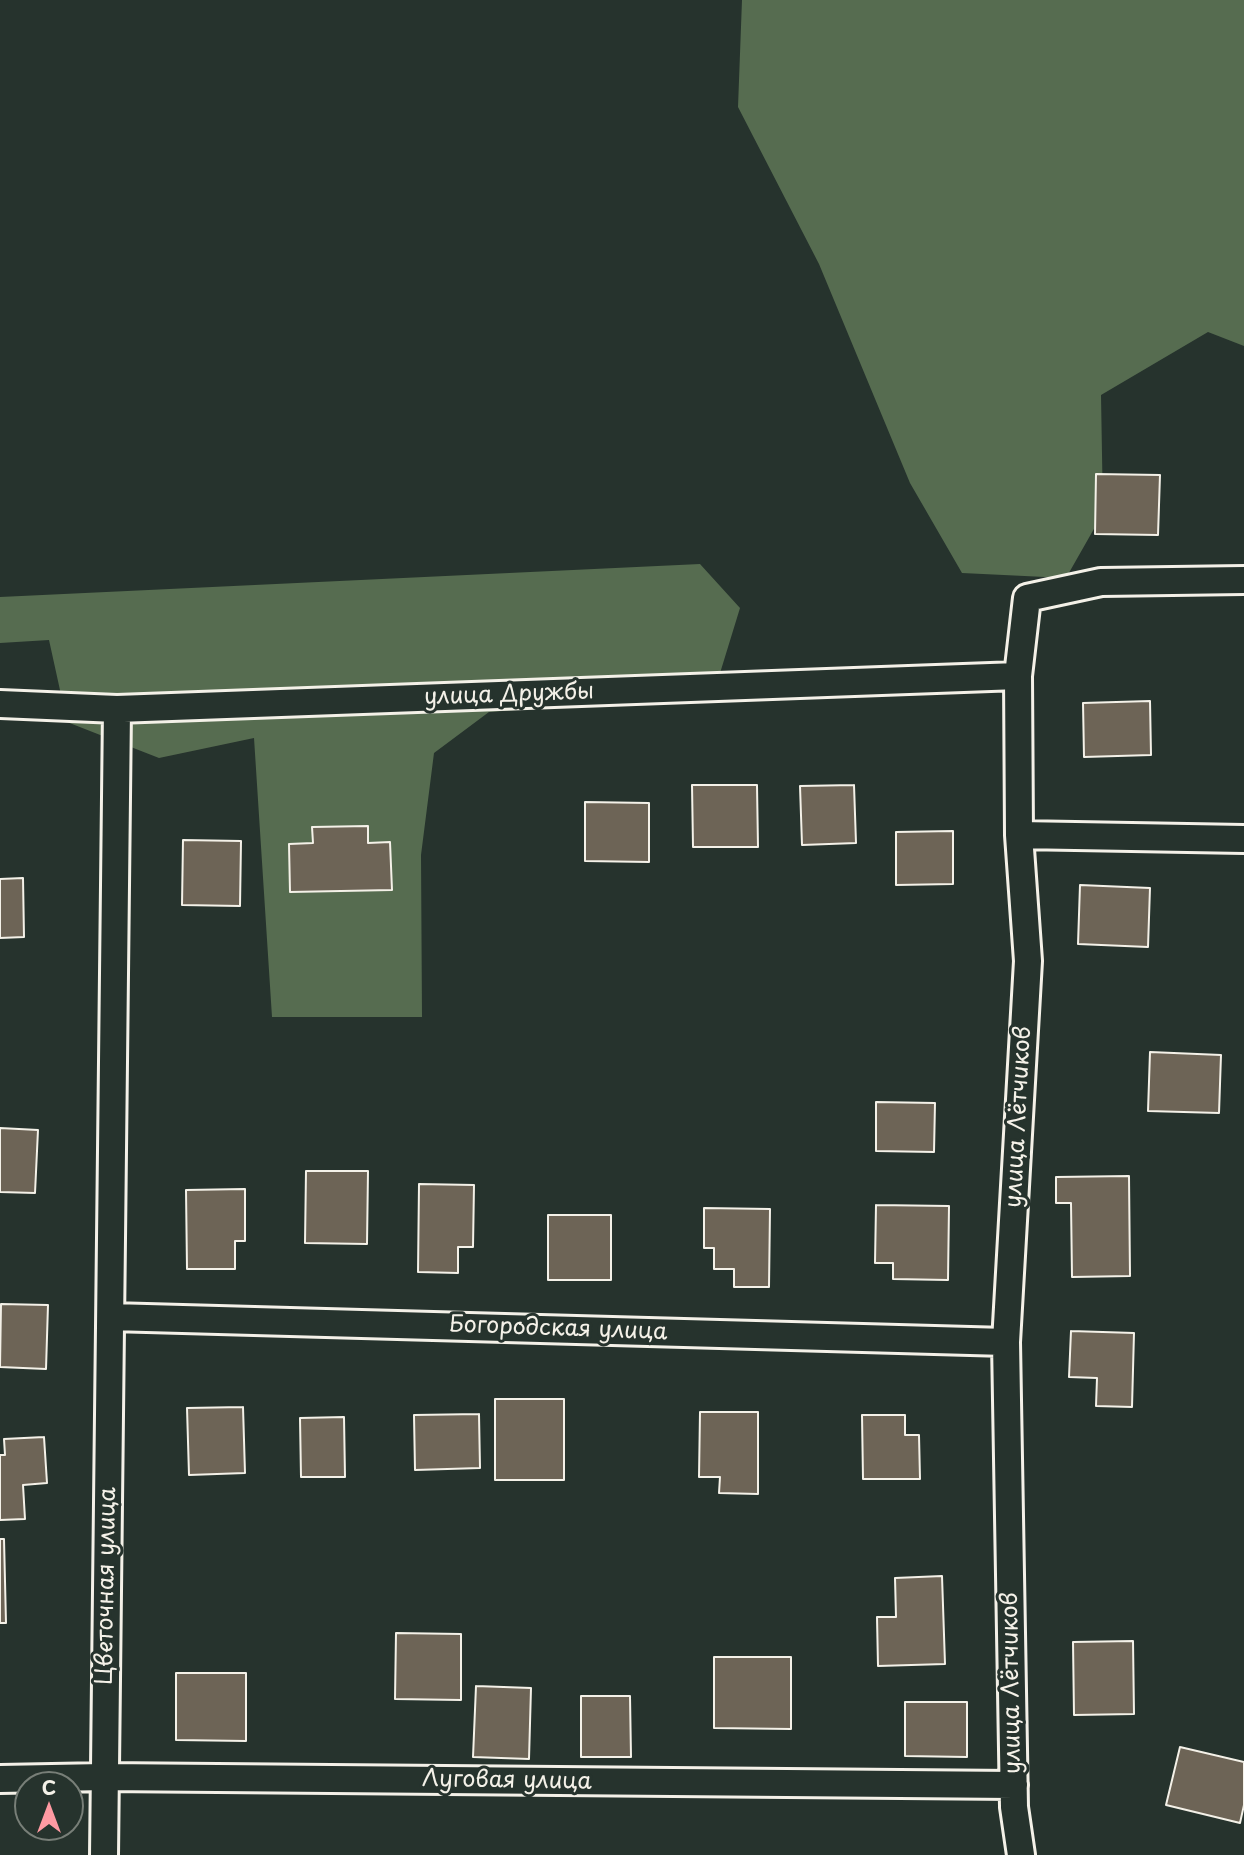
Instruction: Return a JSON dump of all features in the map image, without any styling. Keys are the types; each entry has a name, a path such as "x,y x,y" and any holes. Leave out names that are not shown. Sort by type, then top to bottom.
{"street":[{"name":"улица Лётчиков","path":"1021,1855 1014,1807 1006,1342 1028,961 1019,835 1018,676 1027,598 1101,582 1244,580"},
{"name":"улица Дружбы","path":"0,704 117,709 1018,676"},
{"name":"Цветочная улица","path":"104,1855 117,709"},
{"path":"1019,835 1244,839"},
{"name":"Богородская улица","path":"111,1317 1006,1342"},
{"name":"Луговая улица","path":"0,1779 104,1777 1014,1785"}],"green space":[{"path":"742,0 1244,0 1244,346 1208,332 1101,395 1103,513 1066,578 962,573 910,483 819,264 738,107"},
{"path":"700,564 740,608 713,696 489,712 434,753 421,855 422,1017 272,1017 254,738 159,758 67,722 49,640 0,643 0,597"}],"building":[{"path":"1096,474 1160,475 1158,535 1095,534"},
{"path":"1150,701 1151,755 1084,757 1083,703"},
{"path":"692,785 757,785 758,847 693,847"},
{"path":"854,785 856,843 802,845 800,786"},
{"path":"585,802 649,803 649,862 585,861"},
{"path":"368,826 368,843 390,842 392,890 290,892 289,844 313,843 312,827"},
{"path":"953,831 953,884 896,885 896,832"},
{"path":"183,840 241,841 240,906 182,905"},
{"path":"23,878 24,937 0,938 0,879"},
{"path":"1080,885 1150,888 1148,947 1078,944"},
{"path":"1150,1052 1221,1055 1219,1113 1148,1111"},
{"path":"876,1102 935,1103 934,1152 876,1151"},
{"path":"0,1128 38,1130 35,1193 0,1192"},
{"path":"306,1171 368,1171 367,1244 305,1243"},
{"path":"1129,1176 1130,1276 1072,1277 1071,1203 1056,1203 1056,1177"},
{"path":"419,1184 474,1185 473,1247 458,1247 458,1273 418,1272"},
{"path":"245,1189 245,1241 235,1241 235,1269 187,1269 186,1190"},
{"path":"876,1205 949,1206 948,1280 893,1279 893,1263 875,1263"},
{"path":"704,1208 770,1209 769,1287 734,1287 734,1269 714,1269 714,1248 704,1248"},
{"path":"548,1215 611,1215 611,1280 548,1280"},
{"path":"1,1304 48,1305 46,1369 0,1367"},
{"path":"1071,1331 1134,1333 1132,1407 1096,1406 1097,1378 1069,1377"},
{"path":"495,1399 564,1399 564,1480 495,1480"},
{"path":"243,1407 245,1473 189,1475 187,1408"},
{"path":"700,1412 758,1412 758,1494 719,1493 720,1477 699,1477"},
{"path":"479,1414 480,1468 415,1470 414,1415"},
{"path":"862,1415 905,1415 905,1435 919,1435 920,1479 863,1479"},
{"path":"344,1417 345,1477 301,1477 300,1418"},
{"path":"44,1437 47,1483 23,1485 25,1519 0,1520 0,1455 5,1455 4,1439"},
{"path":"0,1539 4,1539 6,1623 0,1623"},
{"path":"942,1576 945,1664 878,1666 877,1617 896,1617 895,1578"},
{"path":"396,1633 461,1634 461,1700 395,1699"},
{"path":"1133,1641 1134,1714 1074,1715 1073,1642"},
{"path":"714,1657 791,1657 791,1729 714,1728"},
{"path":"176,1673 246,1673 246,1741 176,1740"},
{"path":"476,1686 531,1688 529,1759 473,1757"},
{"path":"581,1696 630,1696 631,1757 581,1757"},
{"path":"905,1702 967,1702 967,1757 905,1756"},
{"path":"1180,1747 1244,1762 1244,1805 1240,1823 1166,1805"}]}
